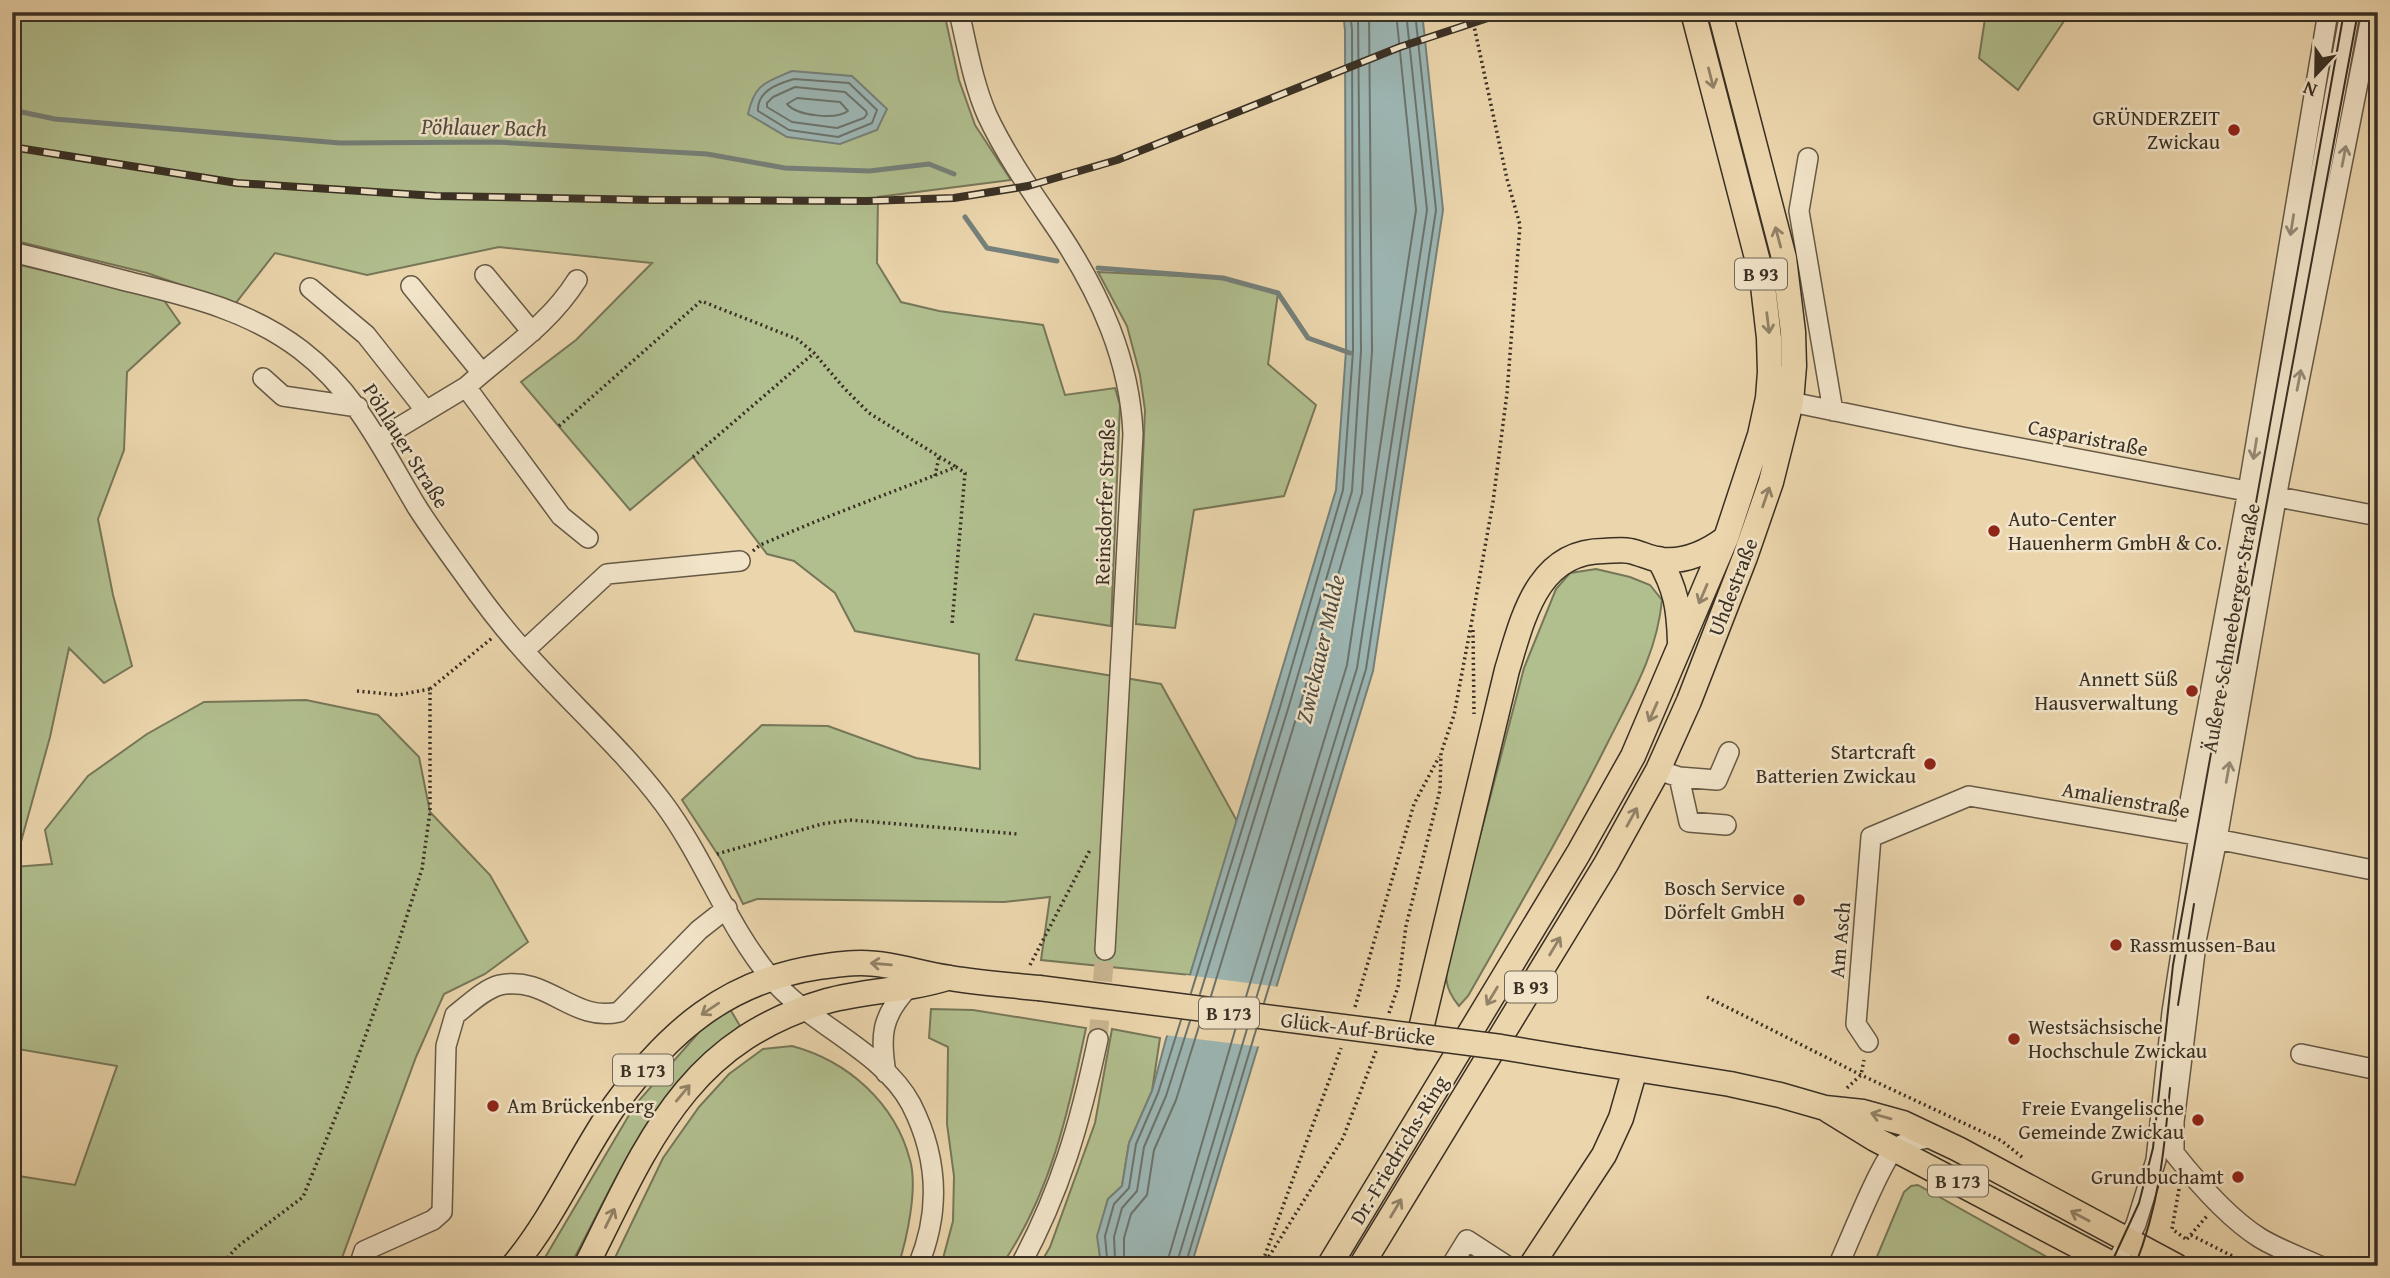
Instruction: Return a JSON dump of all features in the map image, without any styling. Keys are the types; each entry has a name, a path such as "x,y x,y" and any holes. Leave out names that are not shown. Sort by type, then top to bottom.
{"main road":[{"name":"Uhdestraße","path":"1578,854 1633,756 1680,649 1726,538 1760,435 1768,398 1769,338 1762,277 1693,12"},
{"name":"Uhdestraße","path":"1457,1109 1606,864 1668,774 1689,701 1771,482 1791,402 1793,332 1784,258 1720,12"},
{"path":"1419,1037 1491,733 1525,613 1539,585 1561,562 1586,551 1627,550 1659,559 1682,559 1709,551 1726,538"},
{"path":"1659,559 1672,582 1676,597 1680,649"},
{"name":"Dr.-Friedrichs-Ring","path":"1329,1266 1578,854"},
{"name":"B 173","path":"513,1266 557,1202 614,1107 654,1057 692,1021 730,995 770,977 806,969 862,963 915,969 947,978 1030,987"},
{"name":"B 173","path":"586,1266 658,1127 679,1097 703,1070 744,1037 802,1010 843,998 907,989 947,978"},
{"name":"Glück-Auf-Brücke","path":"1030,987 1419,1037 1635,1069"},
{"path":"1531,1266 1604,1155 1620,1118 1635,1069"},
{"name":"B 173","path":"1635,1069 1730,1084 1825,1108 1863,1112 1903,1123 2176,1266"},
{"name":"B 173","path":"1825,1108 1852,1126 2116,1266"},
{"name":"Dr.-Friedrichs-Ring","path":"1361,1266 1457,1109"}],"street":[{"name":"Reinsdorfer Straße","path":"959,12 974,79 987,115 1092,287 1111,328 1131,402 1132,448 1105,950"},
{"name":"Äußere Schneeberger Straße","path":"2174,1153 2174,1122 2197,936 2200,836 2263,494 2328,12"},
{"name":"Äußere Schneeberger Straße","path":"2116,1266 2150,1188 2158,1149 2172,1012 2200,836 2350,12"},
{"name":"Äußere Schneeberger Straße","path":"2263,494 2372,45 2372,12"},
{"path":"1808,158 1799,211 1833,411"},
{"name":"Pöhlauer Straße","path":"12,252 177,294 236,312 272,329 329,373 358,407 419,510 504,627 664,804 743,939 770,977 802,1010"},
{"path":"485,275 532,332"},
{"path":"378,440 466,387 563,303 577,280"},
{"path":"411,286 482,373"},
{"path":"310,288 366,335 426,411"},
{"path":"263,378 284,396 358,407"},
{"path":"466,387 561,516 588,538"},
{"name":"Casparistraße","path":"1791,402 1962,438 2378,516"},
{"path":"524,651 607,574 740,561"},
{"path":"1668,774 1717,780 1729,752"},
{"path":"1668,774 1689,822 1726,825"},
{"name":"Amalienstraße","path":"1871,837 1969,796 2200,836 2378,871"},
{"name":"Am Asch","path":"1868,1042 1856,1024 1871,837"},
{"path":"359,1266 364,1251 433,1220 442,1212 446,1046 455,1015 498,985 521,984 541,989 589,1014 607,1015 619,1012 699,930 727,908"},
{"path":"886,1073 882,1035 890,1010 907,989"},
{"path":"802,1010 886,1073 908,1099 923,1130 931,1154 934,1178 933,1217 928,1241 918,1266"},
{"path":"1020,1266 1058,1188 1081,1117 1098,1039"},
{"path":"2301,1054 2378,1070"},
{"path":"1838,1266 1876,1182 1895,1149 1918,1140 1933,1138"},
{"path":"2174,1153 2198,1182 2240,1224 2262,1240 2320,1266"},
{"path":"1451,1266 1467,1240 1507,1266"}],"path":[{"path":"1385,1024 1398,987 1406,926 1440,790 1441,753 1454,715 1472,620 1493,502 1507,393 1520,225 1507,179 1471,12"},
{"path":"559,426 701,301 797,339 814,353 869,413 965,473 952,624"},
{"path":"693,457 814,353"},
{"path":"934,476 940,457"},
{"path":"740,561 760,545 956,467"},
{"path":"1472,620 1474,713 1491,733"},
{"path":"357,691 398,695 430,689 504,627"},
{"path":"220,1266 237,1247 303,1197 344,1096 422,869 430,812 430,689"},
{"path":"699,860 822,824 850,820 1018,834"},
{"path":"1030,987 1095,840"},
{"path":"1707,997 1861,1075 2002,1140 2040,1173 2036,1192"},
{"path":"1825,1108 1861,1075 1868,1042"},
{"path":"1264,1266 1343,1138 1377,1048"},
{"path":"2174,1153 2181,1179 2172,1229 2187,1240 2191,1235 2252,1266"}],"green space":[{"path":"12,12 944,12 959,80 975,125 1011,180 878,197 877,263 901,302 939,311 1043,325 1065,395 1115,388 1120,405 1111,626 1034,614 1016,660 1161,684 1237,821 1190,975 1041,960 1050,897 1004,902 757,899 743,904 722,861 682,800 762,725 828,726 916,758 980,769 979,654 855,631 835,593 794,561 767,554 693,457 630,510 521,382 576,340 652,263 499,247 367,275 275,253 235,304 147,273 12,240"},
{"path":"1986,12 2070,12 2018,90 1979,58"},
{"path":"12,263 163,299 180,323 127,372 124,450 98,519 113,595 132,666 104,683 69,648 50,737 14,867 52,864 45,830 88,776 147,734 204,702 306,700 378,715 419,757 430,812 490,875 528,942 485,974 444,994 416,1057 339,1266 12,1266 12,1175 75,1185 117,1066 12,1048"},
{"path":"1098,272 1223,278 1278,293 1268,364 1316,405 1284,496 1194,510 1175,628 1136,624 1145,410 1140,375 1127,326"},
{"path":"1596,569 1650,585 1662,600 1655,639 1634,692 1574,808 1468,996 1459,1006 1449,991 1446,978 1451,947 1524,668 1556,589 1570,573"},
{"path":"730,1009 740,1026 691,1068 660,1105 619,1172 570,1266 540,1266 635,1105 700,1031"},
{"path":"931,1009 973,1010 1086,1028 1056,1152 1033,1211 1001,1266 941,1266 953,1221 954,1176 947,1124 948,1047 929,1038"},
{"path":"1112,1029 1160,1038 1152,1091 1129,1143 1122,1186 1108,1199 1098,1236 1100,1257 1097,1266 1039,1266 1050,1247 1095,1123"},
{"path":"792,1046 832,1062 866,1087 881,1103 903,1139 910,1160 913,1185 908,1228 898,1266 611,1266 663,1158 699,1107 729,1074 763,1049"},
{"path":"1918,1185 2063,1266 1873,1266 1904,1192 1911,1186"}],"water":[{"name":"Zwickauer Mulde","path":"1343,12 1422,12 1443,210 1373,671 1191,1266 1097,1266 1100,1257 1097,1236 1108,1199 1122,1186 1129,1143 1152,1091 1166,1039 1190,975 1336,490 1346,351"},
{"path":"792,71 852,76 887,109 877,130 840,144 787,137 748,114 754,96 762,85"}],"pier":[{"path":"1186,975 1280,987 1262,1047 1164,1035"}],"waterway":[{"name":"Pöhlauer Bach","path":"12,110 55,119 340,143 496,142 707,154 785,168 869,171 929,164 954,174"},
{"name":"Pöhlauer Bach","path":"965,217 987,248 1057,261"},
{"name":"Pöhlauer Bach","path":"1098,268 1223,278 1278,293 1308,338 1350,353"}],"tunnel":[{"path":"1098,1039 1105,950"}],"tram line":[{"path":"2110,1266 2139,1203 2153,1148 2173,965 2344,12"},
{"path":"2237,663 2358,12"},
{"path":"2178,1005 2194,904"},
{"path":"2135,1266 2155,1200 2163,1157 2170,1088"}],"railway":[{"path":"12,147 237,183 436,196 867,201 954,198 1028,186 1117,160 1400,47 1506,12"}],"place":[{"name":"GRÜNDERZEIT Zwickau","path":"2234,130"},
{"name":"Auto-Center Hauenherm GmbH & Co.","path":"1994,531"},
{"name":"Annett Süß Hausverwaltung","path":"2192,691"},
{"name":"Startcraft Batterien Zwickau","path":"1930,764"},
{"name":"Bosch Service Dörfelt GmbH","path":"1799,900"},
{"name":"Rassmussen-Bau","path":"2116,945"},
{"name":"Westsächsische Hochschule Zwickau","path":"2014,1039"},
{"name":"Am Brückenberg","path":"493,1106"},
{"name":"Freie Evangelische Gemeinde Zwickau","path":"2198,1120"},
{"name":"Grundbuchamt","path":"2238,1177"}]}
